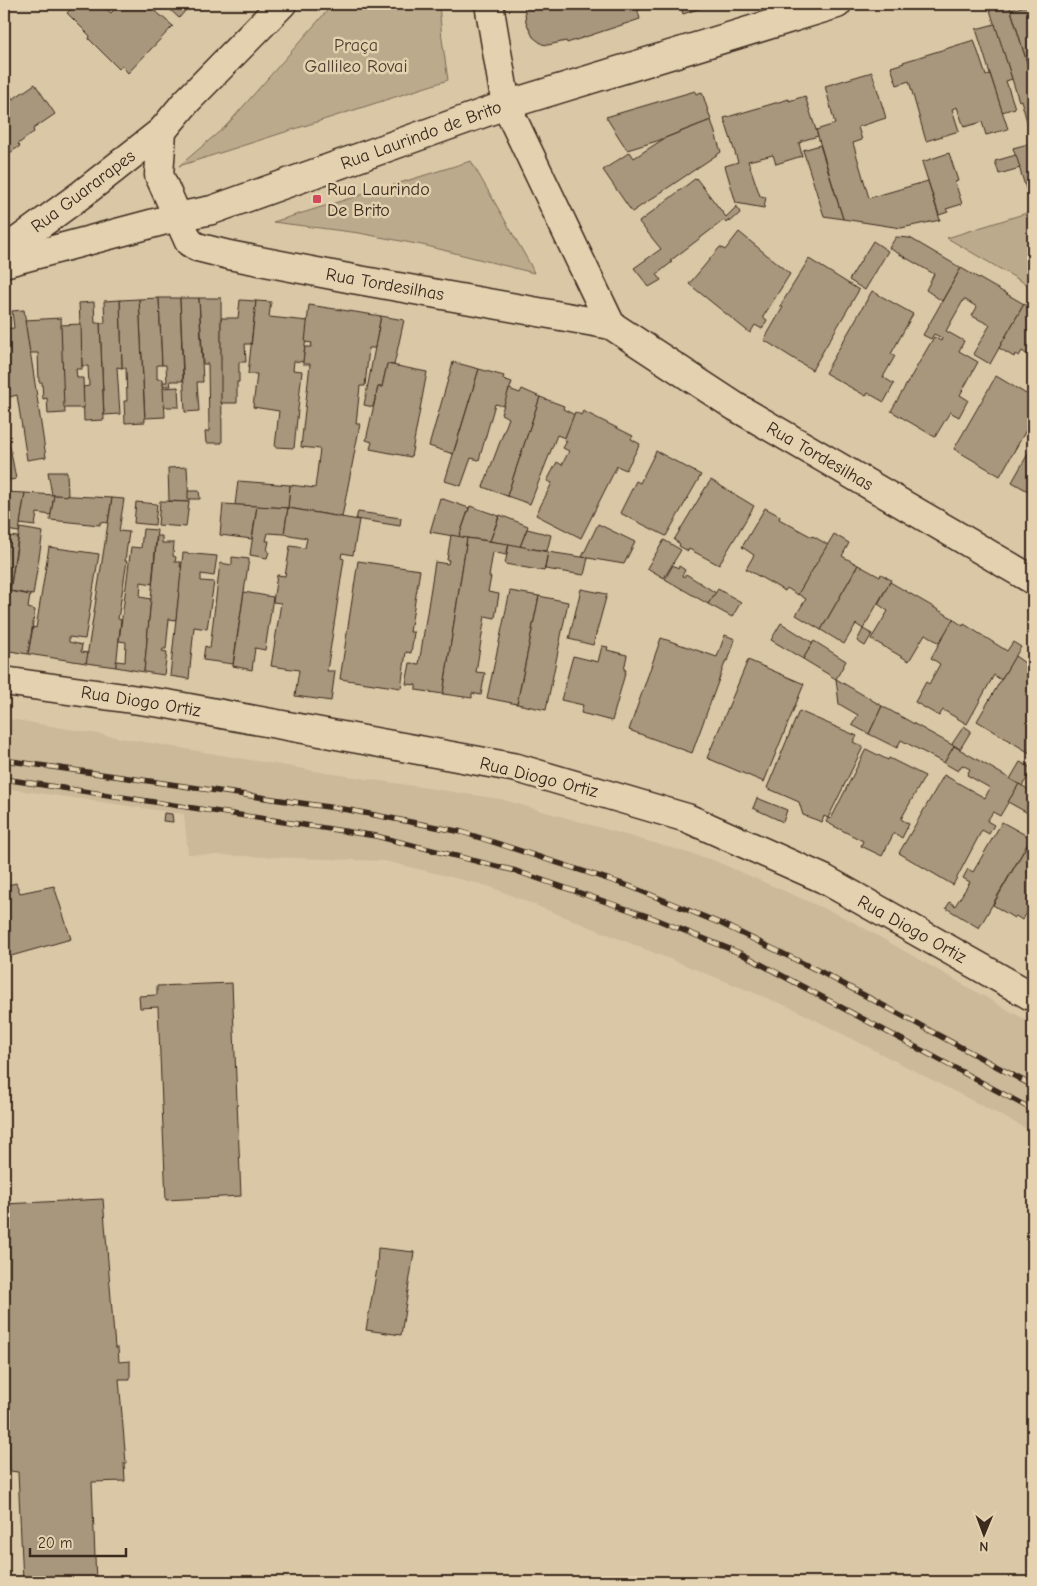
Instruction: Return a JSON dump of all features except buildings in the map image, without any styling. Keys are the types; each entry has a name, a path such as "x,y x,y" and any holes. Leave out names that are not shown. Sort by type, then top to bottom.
{"street":[{"name":"Rua Guararapes","path":"4,251 82,194 162,130 282,4"},
{"path":"489,4 506,105 611,325"},
{"name":"Rua Laurindo de Brito","path":"4,263 177,217 212,210 506,105 837,4"},
{"name":"Rua Guararapes","path":"162,130 159,174 177,217"},
{"name":"Rua Tordesilhas","path":"177,217 189,242 229,255 611,325 736,407 1033,580"},
{"name":"Rua Diogo Ortiz","path":"4,681 167,704 517,768 687,818 824,879 1033,997"}],"shaded area":[{"path":"4,718 321,772 500,799 713,860 846,918 1033,1024 1033,1132 794,1009 488,886 385,861 188,854 184,814 4,788"}],"green space":[{"name":"Praça Gallileo Rovai","path":"333,4 439,4 448,80 179,166 226,126"},
{"path":"471,161 534,273 427,246 359,233 273,222"},
{"path":"1033,211 1033,288 947,238"}],"railway":[{"path":"4,760 349,810 462,832 629,886 722,924 821,972 1033,1086"},
{"path":"4,779 376,836 516,871 653,918 742,954 1033,1110"}],"place":[{"name":"Rua Laurindo De Brito","path":"317,199"}]}
